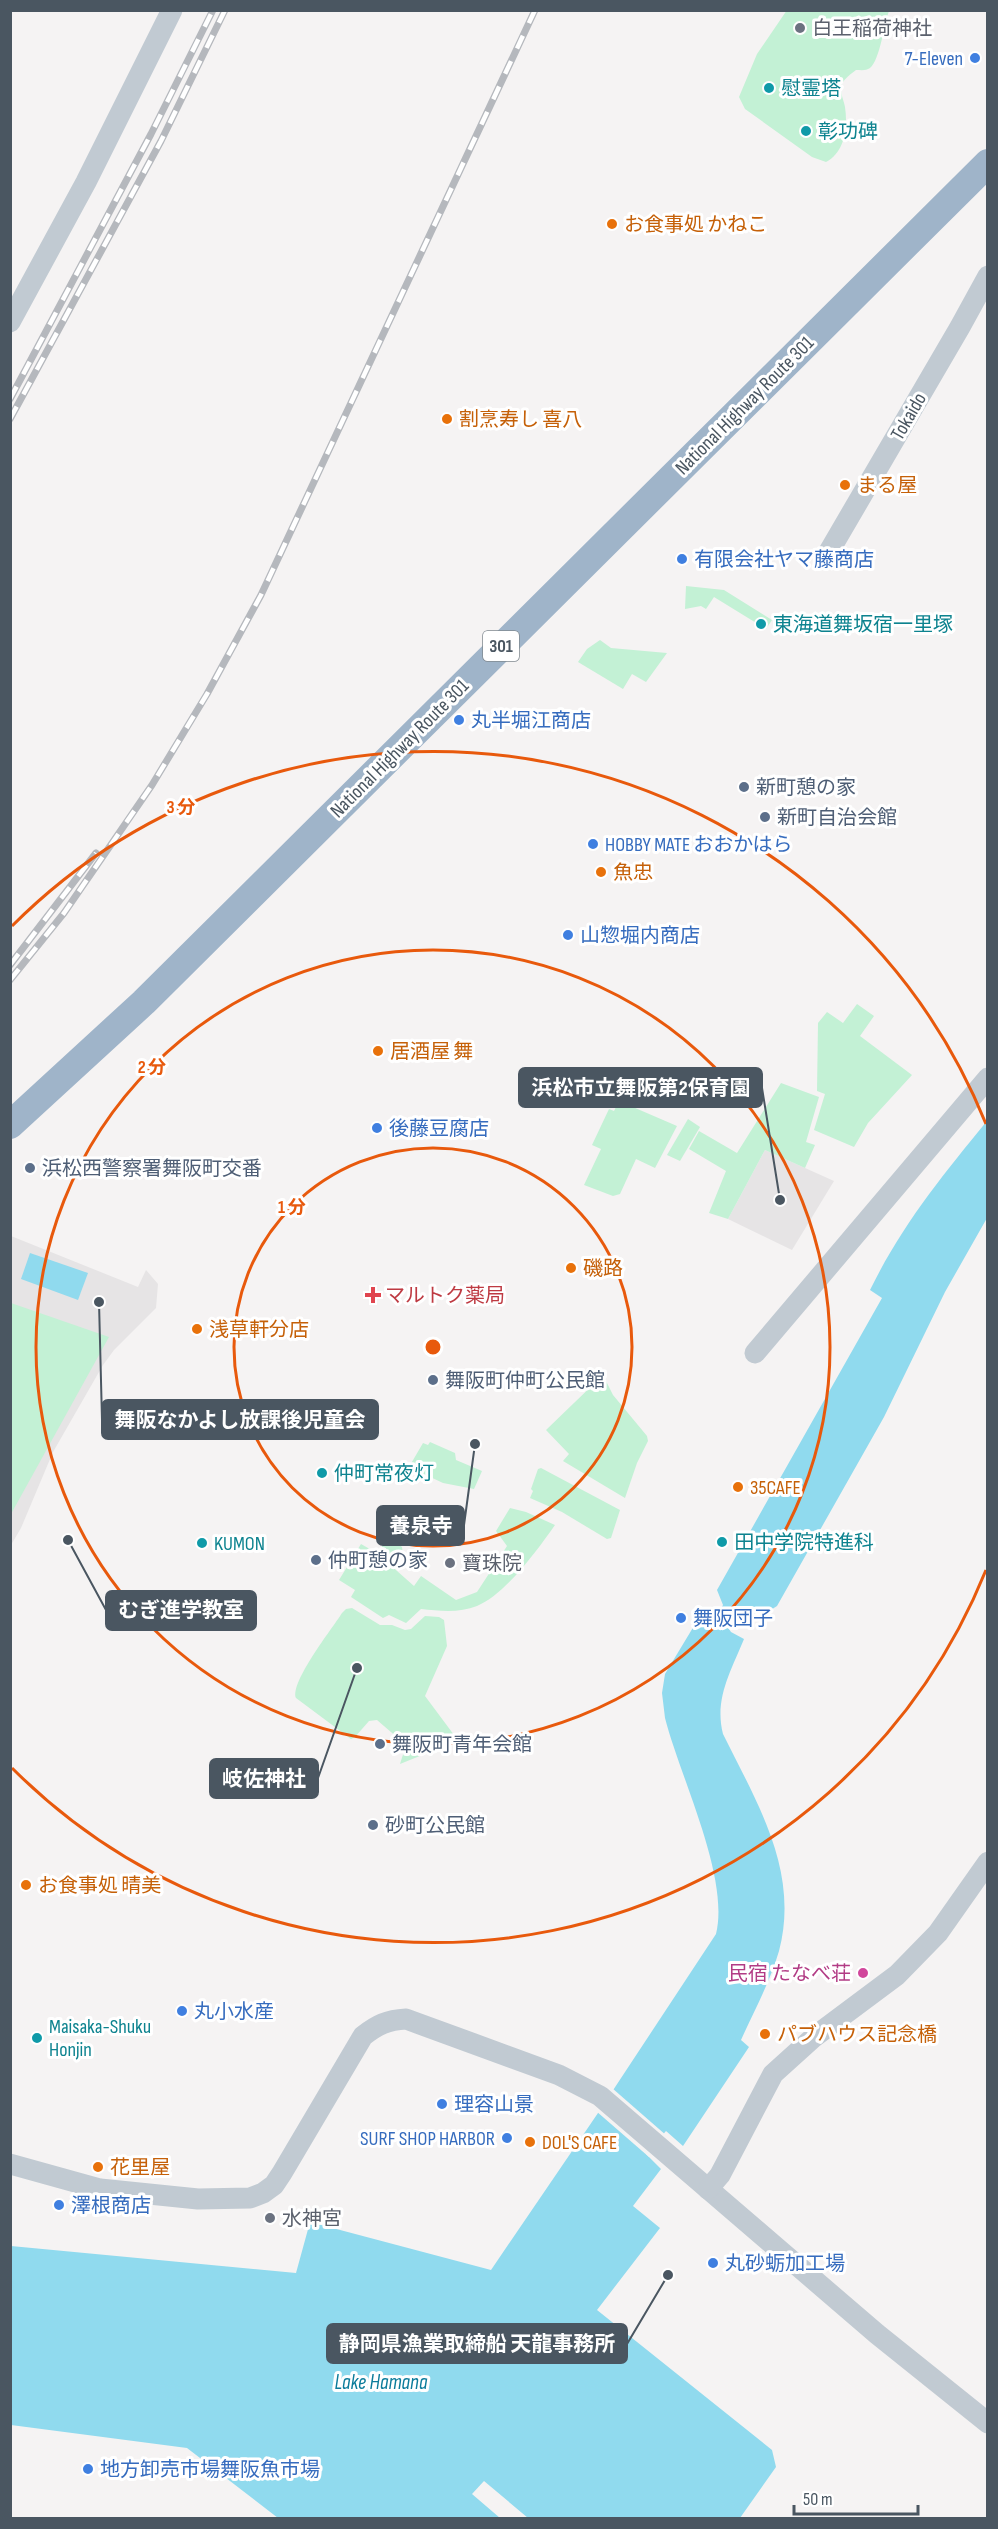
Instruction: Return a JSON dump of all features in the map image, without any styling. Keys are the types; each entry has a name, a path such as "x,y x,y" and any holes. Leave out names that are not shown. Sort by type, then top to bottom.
{"highway":[{"name":"National Highway Route 301","path":"10,1125 144,1002 987,163"}],"street":[{"path":"10,322 86,182 172,10"},
{"name":"Tokaido","path":"827,555 960,327 987,276"},
{"path":"755,1353 987,1078"},
{"path":"708,2189 720,2175 773,2074 814,2037 897,1976 938,1933 987,1863"},
{"path":"10,2164 92,2187 122,2192 198,2199 250,2198 274,2185 363,2036 375,2026 390,2020 406,2019 559,2075 600,2096 877,2334 987,2423"}],"shaded area":[{"path":"765,1150 834,1181 792,1250 728,1219"},
{"path":"11,1236 138,1287 146,1270 158,1284 156,1308 114,1350 103,1365 53,1452 21,1528 11,1545"}],"green space":[{"path":"787,10 889,11 873,64 867,70 856,70 842,84 841,93 846,115 844,138 837,152 826,162 812,157 745,109 739,97 757,54"},
{"path":"686,586 724,590 772,620 766,629 714,597 706,609 701,606 685,609"},
{"path":"600,640 611,648 667,653 646,682 632,674 623,689 578,662 587,649"},
{"path":"857,1004 874,1016 860,1036 912,1075 868,1123 854,1147 814,1130 825,1094 817,1091 818,1023 827,1012 843,1023"},
{"path":"781,1083 819,1097 806,1142 815,1145 805,1168 765,1150 728,1219 709,1213 726,1171 689,1149 699,1131 737,1153"},
{"path":"619,1101 677,1126 655,1168 636,1159 620,1194 613,1196 584,1185 601,1149 592,1145 609,1109 614,1111"},
{"path":"688,1119 700,1127 680,1161 667,1155"},
{"path":"10,1303 109,1337 11,1514"},
{"path":"603,1375 613,1395 647,1436 648,1441 637,1463 625,1498 563,1461 569,1454 546,1430"},
{"path":"430,1442 455,1453 456,1460 482,1471 474,1489 443,1483 409,1467 423,1443 428,1445"},
{"path":"541,1468 620,1510 611,1538 607,1539 562,1512 530,1498 538,1469"},
{"path":"510,1508 526,1512 555,1525 510,1582 477,1606 457,1611 421,1609 406,1623 389,1615 383,1618 351,1597 355,1590 339,1580 361,1544 382,1556 382,1545 386,1540 392,1539 402,1547 403,1556 396,1563 388,1563 414,1586 421,1576 456,1600 477,1592 507,1546 496,1531"},
{"path":"352,1608 380,1625 392,1625 405,1630 411,1629 425,1616 439,1617 444,1620 447,1646 425,1696 454,1735 452,1743 400,1764 406,1745 377,1720 369,1721 351,1739 296,1698 299,1680 305,1668 342,1613"}],"water":[{"name":"Lake Hamana","path":"987,1121 987,1218 945,1292 884,1417 777,1606 753,1617 738,1613 729,1629 744,1639 722,1697 723,1734 761,1812 772,1838 779,1865 784,1893 784,1922 779,1951 741,2040 749,2047 683,2146 666,2131 646,2154 661,2169 633,2206 660,2228 597,2310 772,2450 776,2467 740,2518 528,2518 484,2481 472,2494 500,2518 278,2518 187,2448 11,2425 11,2246 296,2273 310,2222 491,2270 716,1934 718,1911 716,1884 710,1856 665,1718 662,1693 665,1674 700,1616 713,1623 723,1605 717,1590 882,1298 870,1290 882,1266 909,1222"},
{"path":"30,1253 88,1273 78,1300 21,1279"}],"pier":[{"path":"612,2088 667,2136 649,2157 596,2111"}],"railway":[{"path":"10,399 151,134 213,10"},
{"path":"10,419 161,141 225,10"},
{"path":"10,980 64,913 152,785 207,694 261,595 535,10"},
{"path":"10,965 96,853"}],"place":[{"name":"白王稲荷神社","path":"800,28"},
{"name":"7-Eleven","path":"975,58"},
{"name":"慰霊塔","path":"769,88"},
{"name":"彰功碑","path":"806,131"},
{"name":"お食事処 かねこ","path":"612,224"},
{"name":"割烹寿し 喜八","path":"447,419"},
{"name":"まる屋","path":"845,485"},
{"name":"有限会社ヤマ藤商店","path":"682,559"},
{"name":"東海道舞坂宿一里塚","path":"761,624"},
{"name":"丸半堀江商店","path":"459,720"},
{"name":"新町憩の家","path":"744,787"},
{"name":"新町自治会館","path":"765,817"},
{"name":"HOBBY MATE おおかはら","path":"593,844"},
{"name":"魚忠","path":"601,872"},
{"name":"山惣堀内商店","path":"568,935"},
{"name":"居酒屋 舞","path":"378,1051"},
{"name":"後藤豆腐店","path":"377,1128"},
{"name":"浜松西警察署舞阪町交番","path":"30,1168"},
{"name":"浜松市立舞阪第2保育園","path":"780,1200"},
{"name":"磯路","path":"571,1268"},
{"name":"マルトク薬局","path":"373,1295"},
{"name":"舞阪なかよし放課後児童会","path":"99,1302"},
{"name":"浅草軒分店","path":"197,1329"},
{"name":"舞阪町仲町公民館","path":"433,1380"},
{"name":"養泉寺","path":"475,1444"},
{"name":"仲町常夜灯","path":"322,1473"},
{"name":"35CAFE","path":"738,1487"},
{"name":"むぎ進学教室","path":"68,1540"},
{"name":"田中学院特進科","path":"722,1542"},
{"name":"KUMON","path":"202,1543"},
{"name":"仲町憩の家","path":"316,1560"},
{"name":"寶珠院","path":"450,1563"},
{"name":"舞阪団子","path":"681,1618"},
{"name":"岐佐神社","path":"357,1668"},
{"name":"舞阪町青年会館","path":"380,1744"},
{"name":"砂町公民館","path":"373,1825"},
{"name":"お食事処 晴美","path":"26,1885"},
{"name":"民宿 たなべ荘","path":"863,1973"},
{"name":"丸小水産","path":"182,2011"},
{"name":"パブハウス記念橋","path":"765,2034"},
{"name":"Maisaka-Shuku Honjin","path":"37,2038"},
{"name":"理容山景","path":"442,2104"},
{"name":"SURF SHOP HARBOR","path":"507,2138"},
{"name":"DOL'S CAFE","path":"530,2142"},
{"name":"花里屋","path":"98,2167"},
{"name":"澤根商店","path":"59,2205"},
{"name":"水神宮","path":"270,2218"},
{"name":"丸砂蛎加工場","path":"713,2263"},
{"name":"静岡県漁業取締船 天龍事務所","path":"668,2275"},
{"name":"地方卸売市場舞阪魚市場","path":"88,2469"}]}
